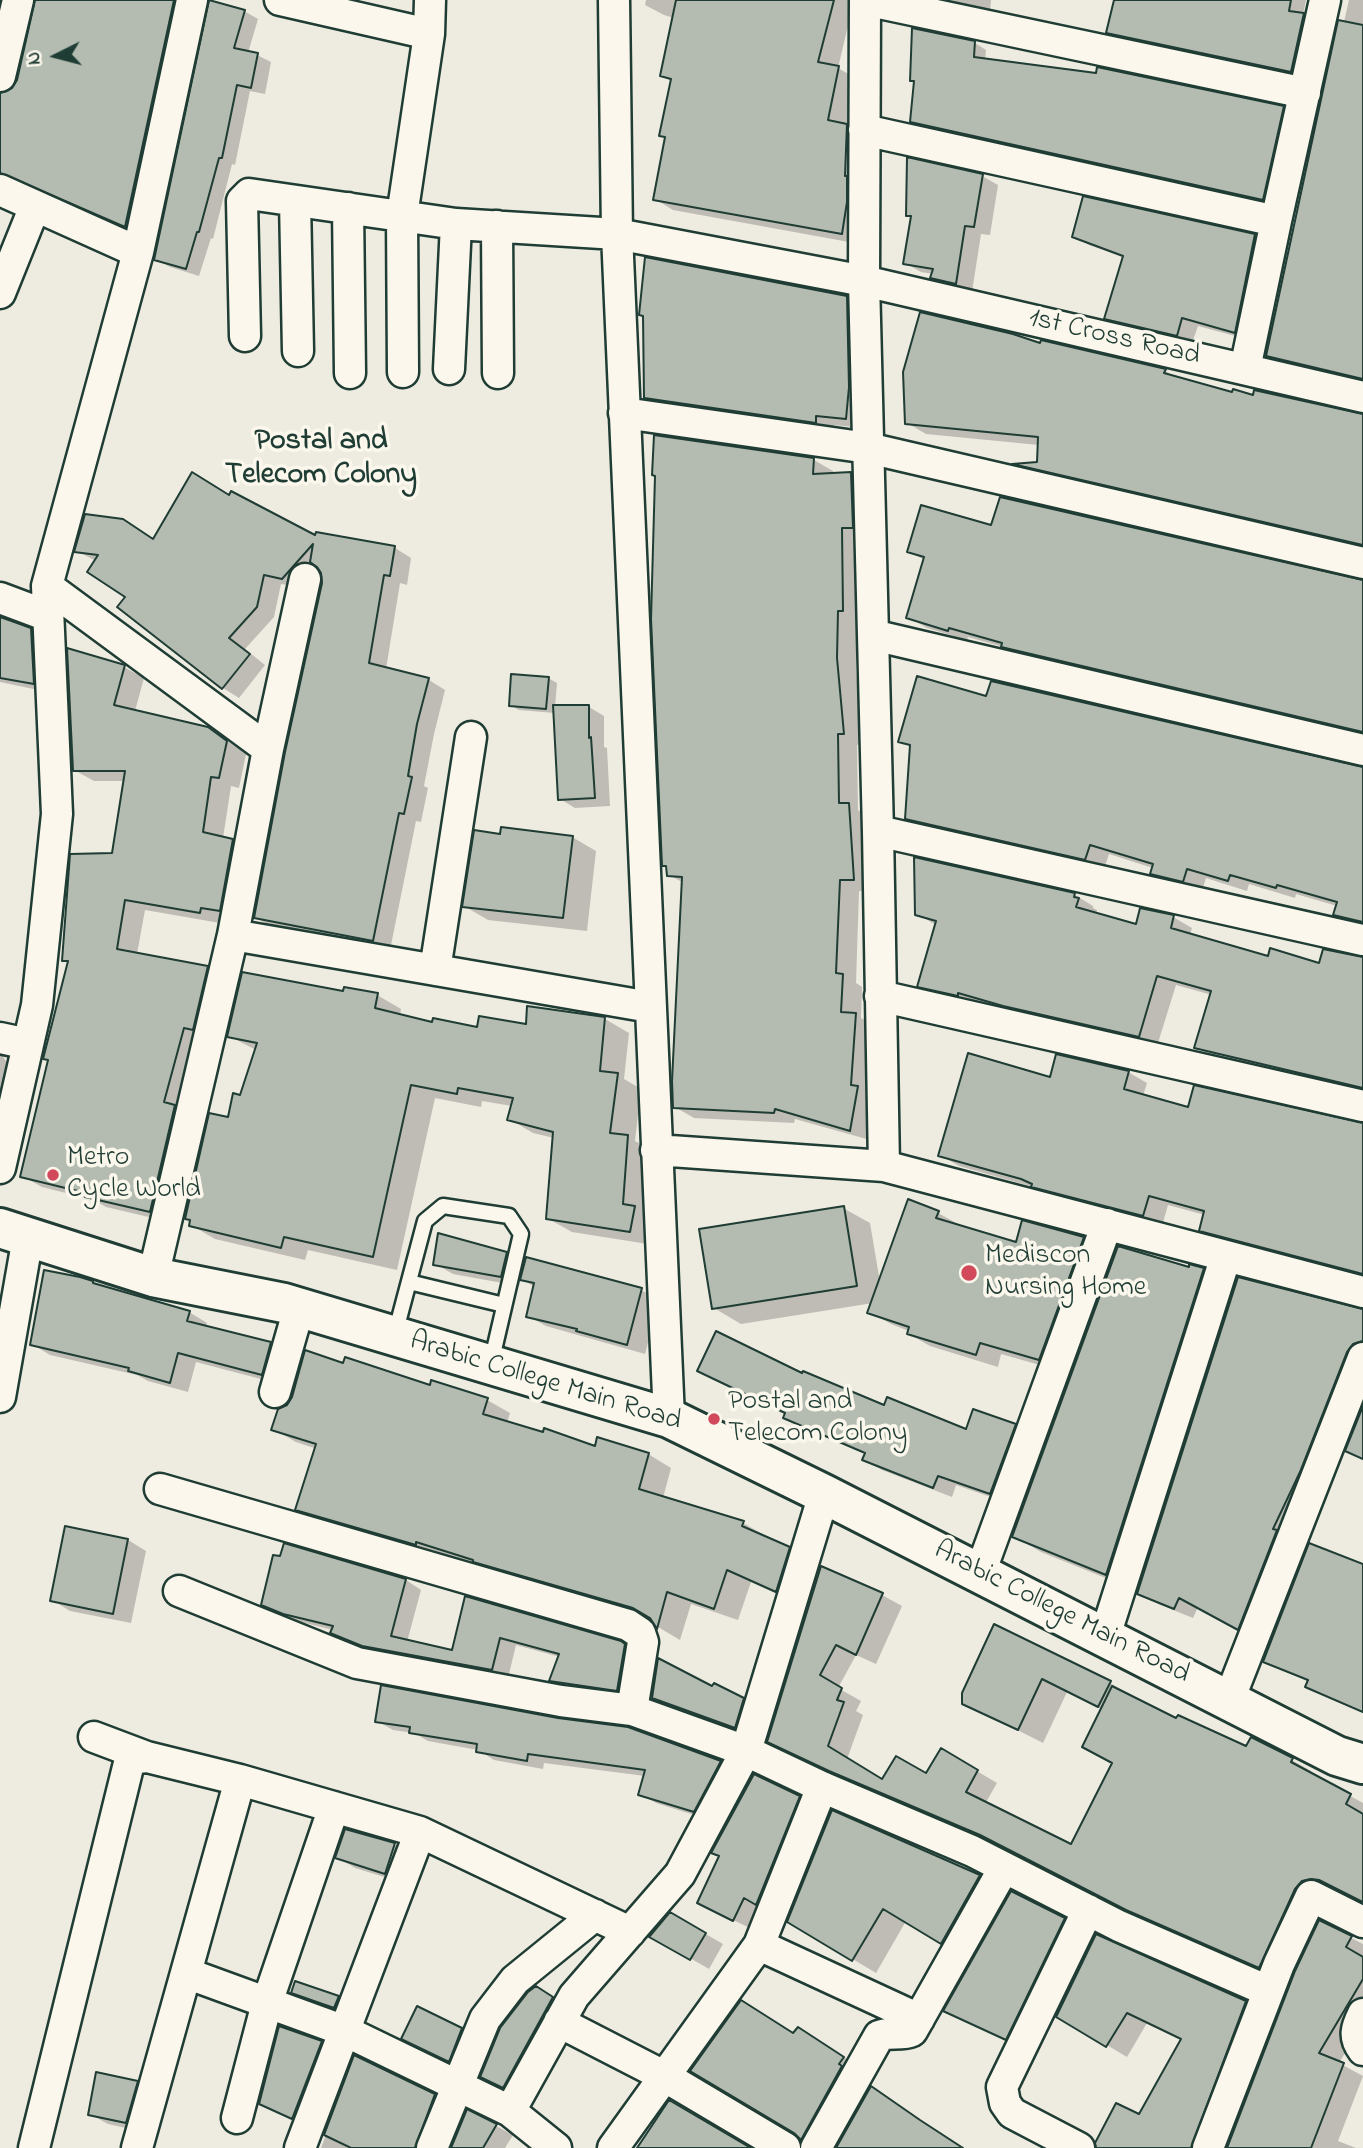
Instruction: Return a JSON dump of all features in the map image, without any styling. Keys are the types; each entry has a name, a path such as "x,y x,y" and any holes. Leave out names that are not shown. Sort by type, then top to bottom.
{"main road":[{"name":"Arabic College Main Road","path":"14,1232 153,1278 299,1308 669,1418 981,1573 1337,1756 1363,1764"}],"street":[{"path":"0,76 18,0"},
{"path":"0,1168 14,1041 37,1005 57,814 47,586 138,252 192,0"},
{"path":"280,0 429,34"},
{"path":"403,372 402,216 429,34 430,0"},
{"path":"614,0 617,234 669,1418"},
{"path":"884,1166 864,281 865,0 1305,93"},
{"path":"1245,369 1325,0"},
{"path":"864,130 1276,221"},
{"path":"0,190 138,252"},
{"name":"1st Cross Road","path":"245,336 242,201 249,194 456,224 617,234 864,281 1363,397"},
{"path":"295,201 298,351"},
{"path":"0,293 35,206"},
{"path":"348,208 350,373"},
{"path":"449,369 456,224"},
{"path":"497,226 498,373"},
{"path":"624,413 867,448 1363,563"},
{"path":"153,1278 233,935 268,749 305,579"},
{"path":"47,586 268,749"},
{"path":"0,598 48,616"},
{"path":"873,635 1363,750"},
{"path":"435,970 471,737"},
{"path":"878,831 1363,940"},
{"path":"233,935 650,1007"},
{"path":"880,996 1363,1106"},
{"path":"656,1150 884,1166 1363,1292"},
{"path":"981,1573 1108,1224"},
{"path":"0,1397 14,1232"},
{"path":"1105,1636 1226,1256"},
{"path":"275,1392 299,1308"},
{"path":"1229,1700 1363,1358"},
{"path":"160,1489 628,1625 640,1633 643,1642 632,1710"},
{"path":"510,2111 574,1996 680,1874 746,1751 824,1494"},
{"path":"178,1591 357,1664 561,1701 632,1710 746,1751 822,1787 972,1851 1088,1910 1268,1991"},
{"path":"94,1737 147,1757 240,1780 420,1832 631,1933"},
{"path":"34,2148 130,1763 136,1758 147,1757"},
{"path":"137,2148 240,1780"},
{"path":"613,2148 759,1945 822,1787"},
{"path":"237,2118 267,2003 334,1807"},
{"path":"300,2148 420,1832"},
{"path":"816,2148 879,2036 912,2031 1004,1868"},
{"path":"1208,2148 1268,1991 1311,1896 1363,1922"},
{"path":"1079,2148 1012,2113 1005,2103 1002,2087 1088,1910"},
{"path":"432,2148 485,2019 515,1980 595,1915"},
{"path":"759,1945 919,2019"},
{"path":"186,1973 345,2031 510,2111 556,2148"},
{"path":"1363,2014 1356,2028 1356,2041 1363,2050"},
{"path":"559,2022 664,2076 785,2148"}],"lane":[{"path":"394,1336 425,1221 443,1206 509,1216 521,1234 490,1364"},
{"path":"409,1282 504,1305"}],"building":[{"path":"35,0 174,0 125,227 0,173 0,93 12,88 17,80"},
{"path":"209,0 245,10 234,48 258,53 251,88 237,85 222,158 219,158 186,269 154,260"},
{"path":"676,0 834,0 818,62 839,66 828,120 847,124 847,202 842,234 653,200 665,137 659,136 671,79 660,76"},
{"path":"1114,0 1291,0 1289,11 1304,13 1291,72 1106,33"},
{"path":"1338,20 1363,25 1363,379 1266,356"},
{"path":"912,28 975,41 974,57 1096,73 1097,67 1284,106 1263,200 910,122 914,81 910,81"},
{"path":"907,157 983,174 974,227 965,226 956,284 930,278 933,269 903,264 911,216 906,216"},
{"path":"1083,196 1255,234 1235,333 1182,318 1177,336 1104,319 1123,256 1072,237"},
{"path":"645,257 847,296 849,387 846,419 816,416 816,423 644,398 643,316 639,315"},
{"path":"920,312 1040,343 1041,340 1166,369 1164,373 1232,392 1233,389 1253,395 1254,390 1363,414 1363,545 1012,464 1037,462 1038,437 905,424 903,372"},
{"path":"654,435 814,458 813,474 851,472 853,528 842,528 843,611 838,611 837,658 844,734 838,734 839,803 849,803 854,880 840,880 836,973 843,974 841,1012 856,1013 851,1085 858,1086 850,1131 775,1109 774,1113 673,1108 682,877 667,876 666,866 662,866 651,619"},
{"path":"192,472 229,495 231,491 315,535 316,532 395,546 390,576 384,575 369,663 429,678 408,776 412,777 404,814 399,813 373,941 254,918 285,752 322,583 321,573 310,562 313,544 282,579 264,575 257,607 229,638 250,654 222,689 117,607 125,597 87,572 98,555 74,552 85,514 123,519 153,539"},
{"path":"1000,497 1363,580 1363,732 1001,647 1002,643 906,618 924,557 907,552 921,505 991,525"},
{"path":"0,617 31,628 34,684 0,678"},
{"path":"67,648 125,665 114,705 208,727 227,741 219,778 211,777 203,832 233,839 220,911 201,908 200,913 125,900 117,949 208,966 193,1030 184,1028 164,1102 175,1105 150,1212 85,1197 86,1193 20,1177 48,1060 43,1059 68,961 62,961 70,854 112,853 125,771 73,771"},
{"path":"511,674 549,677 546,709 509,706"},
{"path":"917,676 986,696 991,681 1363,767 1363,922 1333,915 1337,902 1277,885 1276,888 1230,875 1228,881 1187,869 1183,882 1150,874 1153,864 1090,845 1085,860 905,819 910,745 898,742"},
{"path":"553,705 589,705 589,738 591,737 595,798 558,800"},
{"path":"501,827 573,836 563,918 462,907 474,830 500,834"},
{"path":"914,857 1075,893 1074,897 1079,898 1076,907 1136,924 1140,908 1174,915 1171,928 1268,956 1270,948 1319,963 1323,949 1363,957 1363,1088 1194,1048 1211,991 1157,976 1139,1037 958,993 958,996 917,987 936,921 915,915"},
{"path":"242,972 343,991 344,987 378,993 375,1008 432,1022 433,1018 477,1027 479,1016 526,1024 527,1006 605,1017 600,1071 618,1073 610,1133 628,1135 623,1204 635,1206 630,1232 546,1219 553,1132 507,1120 513,1098 458,1088 457,1094 411,1085 373,1257 284,1237 281,1248 189,1226 190,1220 185,1219 209,1113 228,1117 233,1093 240,1095 257,1043 227,1037"},
{"path":"968,1053 1050,1077 1056,1054 1129,1071 1124,1089 1188,1107 1194,1085 1363,1123 1363,1274 1199,1231 1204,1211 1149,1196 1143,1216 1031,1187 1032,1184 1021,1179 938,1156"},
{"path":"908,1199 939,1211 936,1218 1016,1242 1022,1220 1084,1237 1039,1360 980,1343 976,1355 907,1334 909,1327 867,1313"},
{"path":"844,1206 857,1286 712,1309 699,1229"},
{"path":"438,1233 507,1252 501,1277 433,1265"},
{"path":"1118,1246 1189,1267 1189,1264 1204,1268 1106,1575 1012,1537"},
{"path":"526,1257 642,1288 627,1345 526,1317 534,1283 520,1280"},
{"path":"44,1270 80,1277 190,1311 187,1321 271,1342 262,1375 178,1353 170,1383 128,1371 129,1368 30,1345"},
{"path":"1238,1277 1363,1309 1363,1341 1353,1344 1347,1352 1300,1472 1273,1529 1277,1530 1238,1630 1179,1598 1174,1609 1137,1594"},
{"path":"716,1331 802,1373 803,1371 884,1405 887,1397 966,1429 973,1409 1016,1424 990,1494 938,1476 933,1488 862,1460 865,1453 783,1418 785,1413 697,1371"},
{"path":"305,1350 343,1363 345,1357 430,1385 431,1380 488,1398 483,1414 543,1432 544,1428 595,1446 597,1437 649,1453 639,1489 744,1521 742,1526 790,1547 776,1592 727,1570 714,1609 667,1592 657,1629 650,1618 633,1608 473,1562 416,1542 416,1545 295,1510 316,1444 271,1430 278,1409 287,1405 292,1397"},
{"path":"1363,1406 1363,1459 1345,1451"},
{"path":"65,1526 128,1539 113,1614 50,1601"},
{"path":"284,1543 406,1579 391,1636 452,1650 465,1596 621,1641 625,1644 617,1691 549,1681 559,1654 500,1638 492,1670 362,1646 330,1633 333,1626 283,1614 261,1605 273,1555 280,1556"},
{"path":"1309,1543 1363,1564 1363,1712 1305,1687 1308,1680 1263,1662"},
{"path":"821,1566 883,1593 856,1655 836,1645 820,1675 842,1688 837,1700 844,1702 828,1746 882,1779 896,1756 926,1773 941,1748 978,1770 966,1792 1071,1844 1112,1763 1082,1747 1112,1686 1176,1718 1178,1715 1246,1746 1251,1737 1293,1758 1291,1762 1351,1794 1346,1804 1363,1814 1363,1902 1319,1880 1302,1881 1295,1889 1259,1968 1126,1910 980,1835 767,1742"},
{"path":"994,1624 1111,1681 1098,1707 1042,1679 1018,1730 962,1704 962,1693"},
{"path":"658,1658 712,1686 714,1683 744,1698 735,1728 652,1698"},
{"path":"381,1685 558,1718 628,1727 721,1761 694,1812 638,1795 645,1770 528,1754 527,1761 476,1752 477,1744 409,1733 410,1727 375,1722"},
{"path":"754,1774 800,1796 756,1905 744,1898 733,1921 697,1903 719,1856 711,1853"},
{"path":"832,1810 980,1875 941,1944 883,1909 852,1961 787,1922"},
{"path":"345,1829 395,1843 385,1874 335,1858"},
{"path":"1011,1891 1065,1918 1006,2040 943,2011"},
{"path":"670,1912 706,1933 690,1960 649,1937"},
{"path":"1319,1920 1352,1936 1346,1947 1363,1957 1363,1979 1319,2053 1344,2063 1311,2148 1227,2148 1295,1971"},
{"path":"1096,1934 1246,2001 1191,2148 1096,2148 1095,2143 1116,2103 1139,2114 1181,2039 1127,2013 1106,2047 1056,2017"},
{"path":"295,1981 339,1996 334,2008 291,1993"},
{"path":"536,1986 553,1997 503,2088 480,2077 500,2028 528,1992"},
{"path":"741,2000 793,2033 798,2027 844,2057 839,2064 842,2066 801,2140 794,2133 690,2071"},
{"path":"417,2006 462,2028 449,2062 401,2039"},
{"path":"279,2026 322,2041 292,2119 259,2104"},
{"path":"354,2055 435,2094 415,2148 351,2148 324,2135"},
{"path":"96,2072 138,2081 126,2123 88,2115"},
{"path":"871,2086 920,2120 963,2148 836,2148"},
{"path":"669,2100 751,2148 637,2148"},
{"path":"467,2109 497,2124 483,2148 451,2148"}],"place":[{"name":"Metro Cycle World","path":"53,1175"},
{"name":"Mediscon Nursing Home","path":"969,1273"},
{"name":"Postal and Telecom Colony","path":"714,1419"}],"district":[{"name":"Postal and Telecom Colony","path":"321,460"}]}
